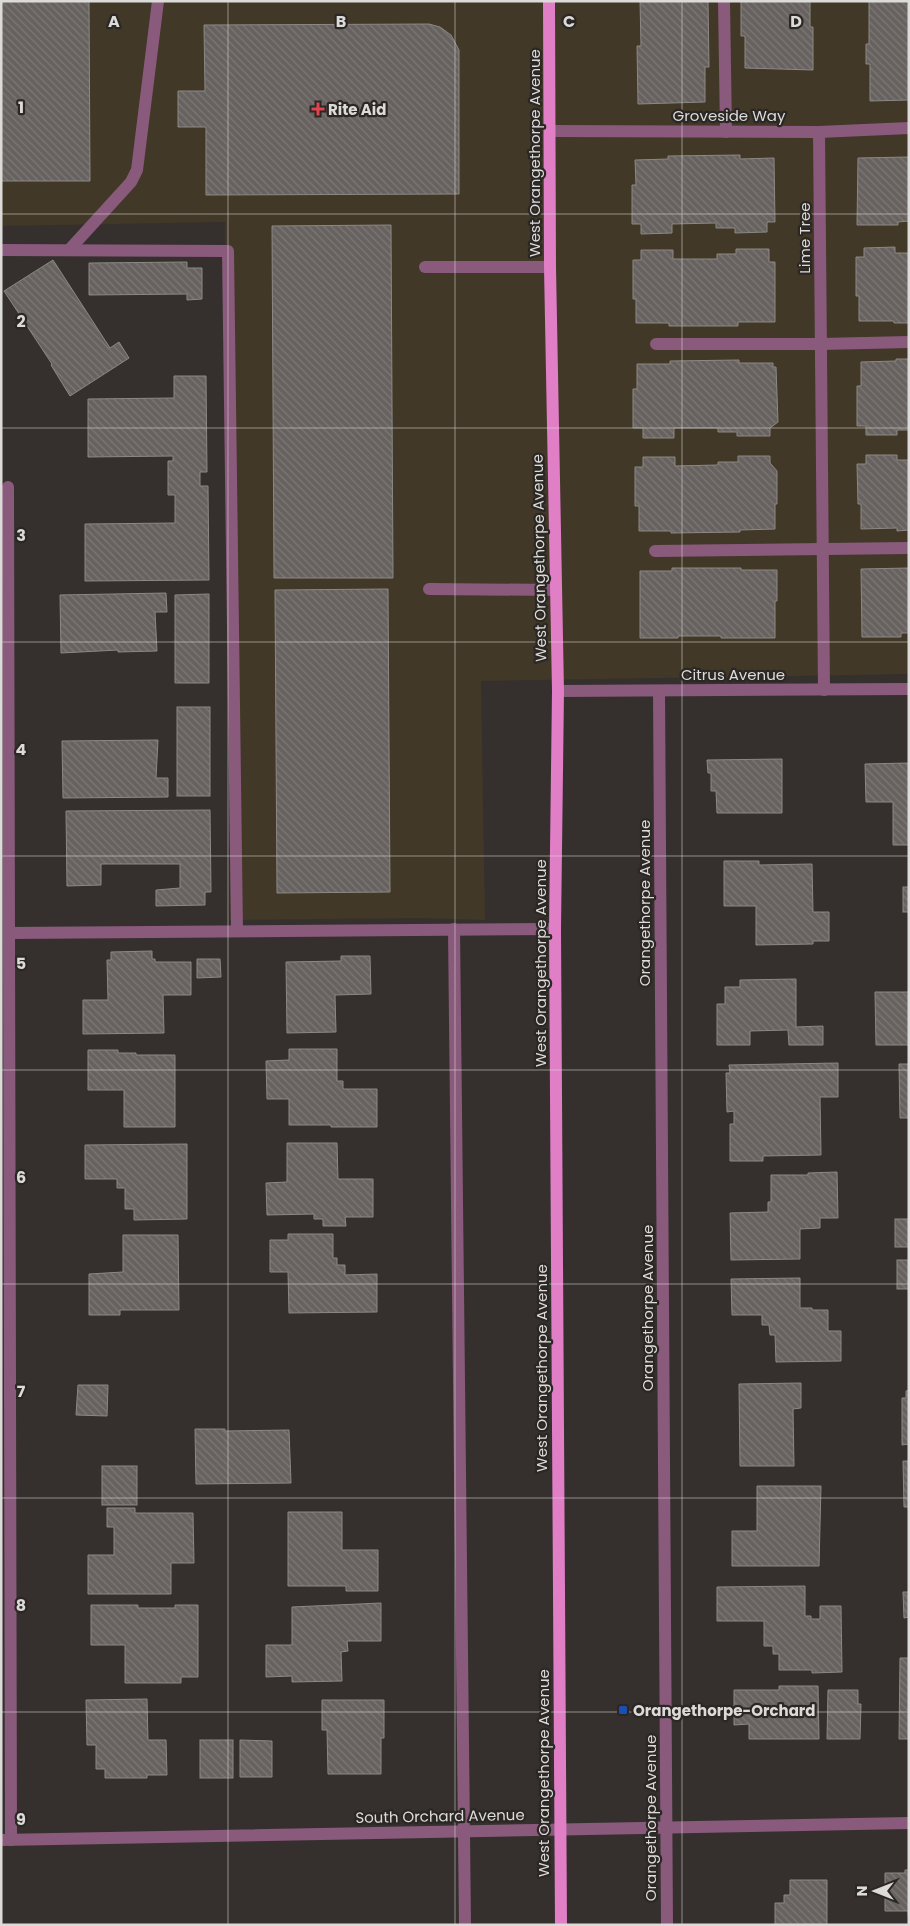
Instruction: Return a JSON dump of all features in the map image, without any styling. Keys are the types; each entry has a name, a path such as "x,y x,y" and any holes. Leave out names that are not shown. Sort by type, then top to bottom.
{"main road":[{"name":"West Orangethorpe Avenue","path":"549,1 550,267 558,691 555,929 561,1925"}],"street":[{"path":"69,250 131,182 137,170 158,1"},
{"path":"724,1 726,132"},
{"name":"Groveside Way","path":"550,131 819,132 909,128"},
{"name":"Lime Tree","path":"819,132 824,690"},
{"path":"1,250 228,251 237,931"},
{"path":"425,267 550,267"},
{"path":"656,344 909,342"},
{"path":"6,1840 5,933 8,486"},
{"path":"655,551 909,548"},
{"path":"430,589 556,590"},
{"name":"Citrus Avenue","path":"558,691 909,689"},
{"name":"Orangethorpe Avenue","path":"659,690 667,1925"},
{"path":"454,929 465,1925"},
{"path":"5,933 555,929"},
{"name":"South Orchard Avenue","path":"6,1840 909,1823"}],"shaded area":[{"path":"1,1 909,1 909,674 481,681 485,920 420,918 230,920 225,222 1,226"}],"building":[{"path":"1,1 89,1 90,181 1,181"},
{"path":"640,1 708,1 709,67 705,67 705,102 638,104 637,46 641,46"},
{"path":"741,1 810,1 810,27 813,27 813,70 745,68 745,36 741,36"},
{"path":"869,1 909,1 909,100 870,101 870,64 866,64 866,44 869,44"},
{"name":"Rite Aid","path":"429,24 440,27 451,35 459,50 459,194 206,195 206,127 178,127 178,91 205,91 204,25"},
{"path":"740,155 740,159 774,158 775,222 767,222 767,232 735,233 735,228 716,228 716,223 672,224 672,233 641,234 641,224 632,224 632,185 636,185 635,160 668,159 668,156"},
{"path":"909,157 909,221 898,222 898,225 857,225 858,158"},
{"path":"391,225 393,578 274,578 272,226"},
{"path":"895,247 895,253 909,253 909,323 859,321 859,296 856,296 856,257 864,257 864,248"},
{"path":"736,249 769,249 769,262 775,262 775,322 738,322 738,326 669,326 669,323 636,323 636,299 633,299 633,260 641,260 641,250 673,250 673,259 717,259 717,254 736,254"},
{"path":"53,260 110,348 119,342 129,358 70,396 52,364 4,291"},
{"path":"187,262 187,268 202,268 202,299 187,300 187,294 89,295 89,263"},
{"path":"896,359 909,359 909,430 897,430 897,435 866,435 866,426 857,426 857,386 861,386 861,362 896,361"},
{"path":"739,360 739,363 773,363 773,367 776,367 778,422 770,428 770,436 737,436 737,432 718,432 718,428 674,428 674,438 643,438 643,428 633,428 633,389 637,389 637,364 670,364 670,361"},
{"path":"174,376 206,376 207,472 200,472 200,486 208,486 209,580 85,581 85,524 175,523 175,495 168,495 168,461 173,461 173,456 88,457 88,399 174,398"},
{"path":"866,455 897,455 897,460 909,460 909,530 897,531 897,528 861,529 861,504 858,504 857,464 866,464"},
{"path":"738,456 770,456 770,463 777,471 775,529 740,530 740,532 671,533 671,531 639,531 639,506 635,506 635,467 643,467 643,457 675,457 675,466 718,465 718,462 738,462"},
{"path":"672,568 777,570 775,638 678,636 678,638 640,638 640,571 672,571"},
{"path":"909,568 909,633 901,633 901,637 862,637 861,569"},
{"path":"388,589 390,892 277,893 275,590"},
{"path":"166,593 167,612 155,612 157,651 118,652 118,650 61,653 60,595"},
{"path":"209,594 209,683 175,683 175,595"},
{"path":"177,707 210,707 210,796 177,796"},
{"path":"158,740 156,778 168,778 168,797 63,798 62,741"},
{"path":"782,759 782,813 717,813 716,791 711,791 711,773 708,773 707,760"},
{"path":"909,763 909,845 893,845 893,802 866,802 865,764"},
{"path":"210,810 211,892 205,892 205,905 156,906 156,890 180,888 180,864 101,864 101,885 67,886 66,811"},
{"path":"724,861 759,861 759,865 812,864 813,912 829,912 829,941 813,941 813,944 756,945 756,906 724,906"},
{"path":"903,887 909,887 909,912 903,912"},
{"path":"152,951 152,959 155,959 155,962 191,962 191,995 163,995 164,1033 83,1034 83,1000 108,1000 107,960 111,960 111,952"},
{"path":"341,956 370,956 371,994 335,995 336,1032 287,1033 286,962 341,961"},
{"path":"197,959 220,959 221,977 197,978"},
{"path":"796,979 796,1027 823,1026 823,1045 789,1045 788,1030 750,1031 750,1045 717,1045 717,1004 725,1004 725,987 740,987 740,980"},
{"path":"875,992 909,992 909,1045 876,1045"},
{"path":"289,1049 337,1049 337,1081 343,1081 343,1089 377,1089 377,1127 289,1125 289,1099 267,1099 266,1061 289,1060"},
{"path":"88,1050 118,1050 118,1053 136,1053 136,1055 175,1055 175,1127 124,1127 124,1090 88,1090"},
{"path":"838,1063 838,1097 820,1097 821,1155 763,1156 763,1161 730,1161 730,1124 734,1124 734,1111 727,1112 726,1073 730,1073 729,1065"},
{"path":"899,1064 909,1064 909,1118 900,1118"},
{"path":"287,1143 337,1143 338,1179 373,1179 373,1217 345,1217 346,1226 323,1226 323,1219 314,1219 314,1214 267,1215 266,1183 287,1182"},
{"path":"187,1144 187,1219 134,1220 134,1209 125,1209 125,1188 117,1188 117,1179 85,1179 85,1145"},
{"path":"837,1172 838,1218 820,1218 820,1228 800,1229 800,1259 731,1260 730,1213 768,1212 768,1202 771,1202 771,1175 808,1175 808,1173"},
{"path":"895,1219 909,1219 909,1247 895,1247"},
{"path":"288,1234 333,1234 333,1258 337,1258 337,1265 345,1265 345,1275 377,1274 377,1312 289,1313 288,1272 270,1272 270,1240 288,1240"},
{"path":"123,1235 178,1235 179,1310 120,1310 120,1315 89,1315 89,1274 123,1272"},
{"path":"897,1260 909,1260 909,1289 897,1289"},
{"path":"800,1278 800,1308 828,1310 828,1331 841,1331 841,1361 776,1362 775,1335 770,1335 769,1325 762,1325 762,1315 732,1315 731,1279"},
{"path":"801,1383 801,1408 793,1409 794,1466 740,1466 739,1384"},
{"path":"78,1385 108,1385 107,1416 76,1415"},
{"path":"909,1390 909,1444 902,1445 902,1398 906,1398 906,1391"},
{"path":"195,1429 225,1429 225,1431 289,1430 291,1483 196,1484"},
{"path":"903,1461 909,1461 909,1513 908,1507 904,1507"},
{"path":"102,1466 137,1466 137,1505 102,1505"},
{"path":"757,1486 821,1486 819,1566 732,1566 732,1531 757,1531"},
{"path":"107,1508 135,1508 135,1513 193,1513 194,1563 171,1563 171,1594 88,1594 88,1555 114,1555 114,1527 107,1527"},
{"path":"288,1512 342,1512 342,1550 378,1550 378,1591 346,1591 346,1586 288,1586"},
{"path":"805,1586 805,1616 811,1616 811,1619 820,1619 820,1606 841,1606 842,1672 812,1673 812,1670 779,1670 779,1654 773,1654 773,1646 764,1646 764,1621 717,1621 717,1587"},
{"path":"903,1592 909,1592 909,1617 904,1618"},
{"path":"381,1603 381,1641 347,1641 348,1651 341,1652 342,1681 292,1682 292,1676 266,1677 266,1645 292,1645 292,1607"},
{"path":"91,1605 138,1605 138,1608 175,1608 175,1605 198,1605 198,1677 181,1677 181,1683 125,1683 125,1645 91,1645"},
{"path":"900,1658 909,1658 909,1739 899,1739"},
{"path":"779,1686 818,1686 819,1739 749,1739 749,1724 734,1725 734,1690 779,1690"},
{"path":"828,1690 858,1690 858,1704 861,1704 860,1739 827,1739"},
{"path":"147,1699 148,1740 166,1740 167,1775 147,1775 147,1778 105,1778 105,1769 96,1769 96,1745 87,1745 86,1700"},
{"path":"322,1700 384,1700 384,1738 381,1738 381,1774 328,1774 327,1730 322,1730"},
{"path":"200,1740 233,1740 233,1778 200,1778"},
{"path":"240,1740 272,1741 272,1777 240,1777"},
{"path":"905,1870 909,1870 909,1925 908,1911 885,1911 885,1873 905,1873"},
{"path":"790,1880 827,1880 827,1925 775,1925 775,1903 784,1903 784,1895 790,1895"}],"place":[{"name":"Rite Aid","path":"318,109"},
{"name":"Orangethorpe-Orchard","path":"623,1710"}]}
